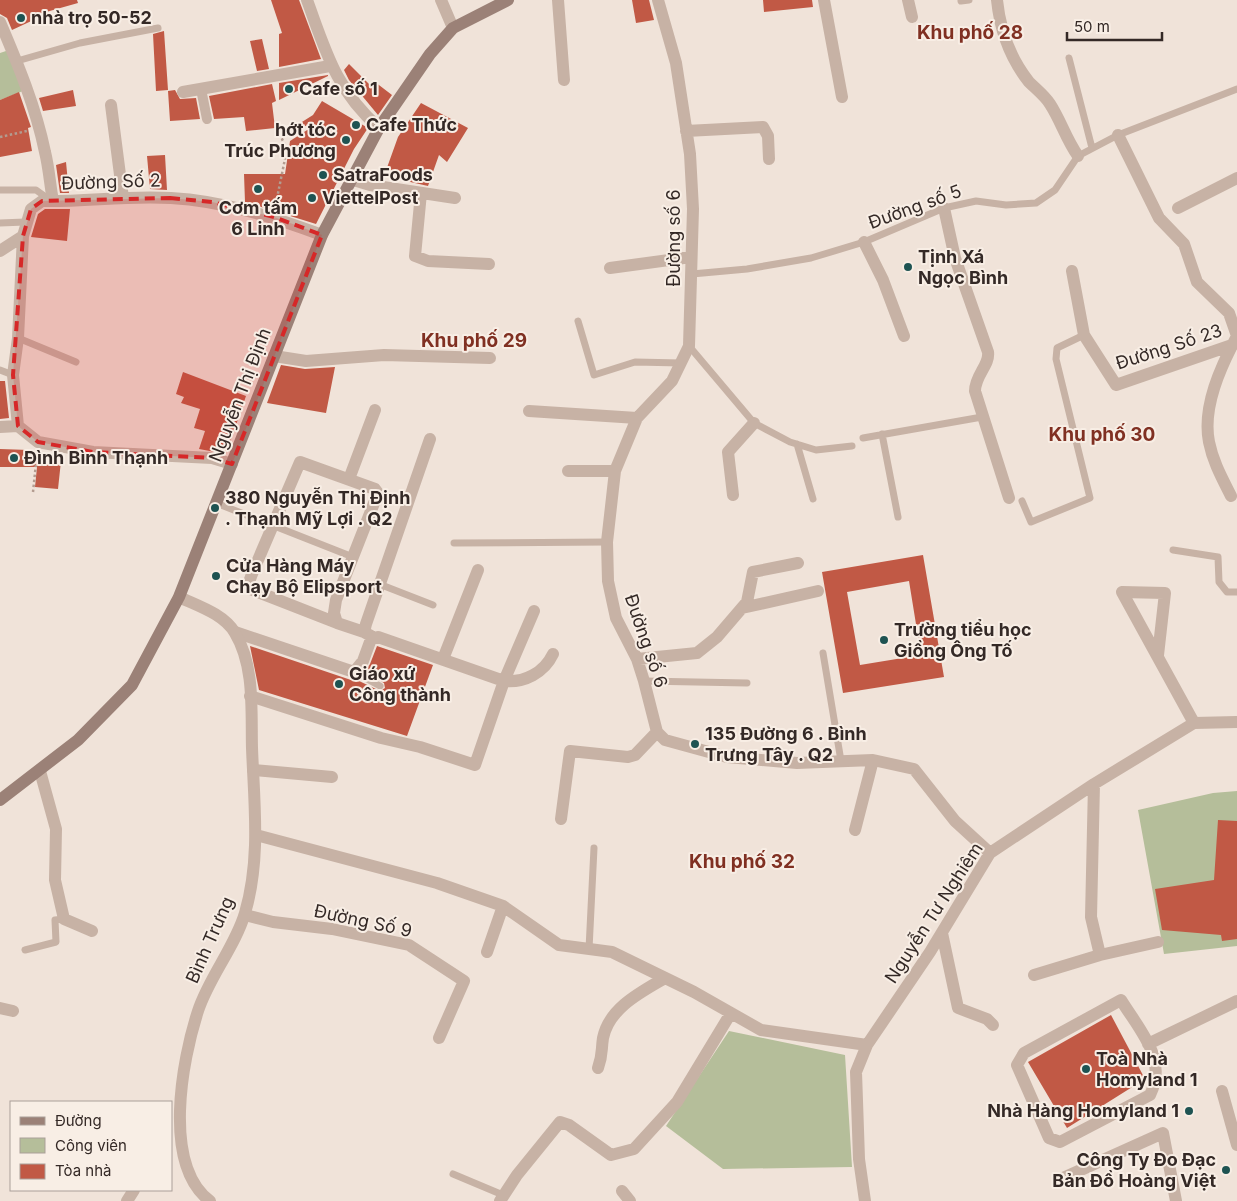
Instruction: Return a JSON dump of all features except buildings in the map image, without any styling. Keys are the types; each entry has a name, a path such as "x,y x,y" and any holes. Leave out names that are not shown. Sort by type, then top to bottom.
{"main road":[{"name":"Nguyễn Thị Định","path":"0,800 78,740 132,685 179,597 322,235 350,179 379,128 430,54 453,28 508,0"}],"street":[{"path":"307,0 330,66 359,111 379,128"},
{"path":"441,0 453,28"},
{"path":"558,0 563,39 564,80"},
{"name":"Đường số 6","path":"657,732 637,659 616,618 608,581 607,542 615,471 637,418 672,380 689,346 693,209 686,131 676,63 658,0"},
{"path":"824,0 842,97"},
{"path":"908,0 912,17"},
{"path":"997,0 999,21 1012,58 1029,81 1050,104 1067,140 1078,156"},
{"name":"Đường Số 2","path":"0,22 17,61 39,129 53,201 170,198 212,202 274,217 322,235"},
{"path":"183,92 330,66"},
{"path":"201,89 207,119"},
{"path":"111,104 123,198"},
{"path":"686,131 763,127 768,136 769,159"},
{"path":"1118,135 1159,218 1184,244 1197,282 1229,314 1237,336 1218,378 1209,411 1209,441 1217,469 1231,496"},
{"path":"1178,208 1237,178"},
{"path":"350,179 370,185 456,198"},
{"path":"421,193 415,256 428,261 489,264"},
{"path":"18,426 13,375 18,338 25,222 31,209 42,201 53,201"},
{"path":"944,208 956,258 988,352 988,361 975,384 982,417 1008,498"},
{"path":"0,251 23,236"},
{"path":"864,242 883,280 904,336"},
{"path":"610,268 691,257"},
{"name":"Đường Số 23","path":"1072,271 1084,334 1116,385 1234,344"},
{"path":"274,356 306,361 384,355 490,358"},
{"path":"349,479 375,410"},
{"path":"529,411 637,418"},
{"path":"732,495 728,452 754,424"},
{"path":"0,427 18,426 38,442 93,452 212,458 232,464"},
{"path":"235,632 354,672 363,661 368,645 379,584 430,439"},
{"path":"338,624 334,614 336,600 378,494 375,489 300,462 249,582 250,589 338,624 504,681 513,682 534,675 545,667 553,654"},
{"path":"568,470 615,471"},
{"path":"637,659 697,653 717,637 748,602 752,572 798,563"},
{"path":"443,659 478,570"},
{"path":"742,608 818,591"},
{"path":"1158,654 1165,593 1122,592 1158,654 1194,723 1237,722"},
{"name":"Bình Trưng","path":"179,597 228,623 235,632 242,646 248,668 250,696 256,835 249,895 244,914 198,1011 183,1074 176,1131 186,1168 205,1197 210,1201"},
{"path":"250,696 381,738 420,747 475,765 504,681 534,611"},
{"name":"Nguyễn Tư Nghiêm","path":"865,1201 859,1159 856,1072 867,1045 942,933 990,853 1094,784 1194,723"},
{"path":"561,819 570,751 628,757 635,755 657,732 665,740 727,757 797,763 873,760 914,769 955,821 990,853"},
{"path":"855,830 873,760"},
{"path":"253,770 332,777"},
{"path":"40,771 56,829 55,880 64,919 92,931"},
{"path":"1094,784 1091,917 1100,955"},
{"path":"256,835 437,883 504,906 559,944 612,952 732,1013 761,1030 867,1045"},
{"path":"487,952 504,906"},
{"name":"Đường Số 9","path":"244,914 273,922 332,929 409,945 464,981 439,1038"},
{"path":"942,933 958,1008 987,1019 993,1025"},
{"path":"1034,975 1100,955 1158,942"},
{"path":"598,1068 603,1053 603,1038 612,1016 638,994 665,978"},
{"path":"1121,1000 1148,1044 1157,1064 1155,1084 1150,1095 1060,1142 1049,1138 1017,1064 1024,1053 1121,1000"},
{"path":"1148,1044 1237,1001"},
{"path":"501,1198 517,1174 560,1122 569,1124 611,1155 634,1149 677,1102 732,1013"},
{"path":"1222,1091 1237,1145"},
{"path":"1063,1178 1163,1133 1176,1201"}],"lane":[{"path":"17,61 80,43 158,28"},
{"path":"1069,58 1092,148"},
{"name":"Đường số 5","path":"692,274 747,269 811,258 864,242 944,208 976,200 1006,205 1036,203 1055,190 1078,156 1092,148 1159,118 1193,108 1237,89"},
{"path":"0,190 36,190 53,201"},
{"path":"0,223 25,222"},
{"path":"578,321 594,375 635,362 681,363"},
{"path":"1022,501 1031,522 1090,498 1056,359 1057,348 1084,334"},
{"path":"18,338 76,362"},
{"path":"689,346 754,424 797,444 816,450 852,446"},
{"path":"0,370 13,375"},
{"path":"863,438 982,417"},
{"path":"882,434 898,517"},
{"path":"797,444 813,499"},
{"path":"216,504 353,557"},
{"path":"454,543 607,542"},
{"path":"1173,550 1218,557 1219,582 1227,592 1237,592"},
{"path":"379,584 433,604"},
{"path":"823,653 841,761"},
{"path":"354,672 380,686"},
{"path":"644,681 747,683"},
{"path":"590,949 594,848"},
{"path":"25,950 56,942 55,920 64,919"},
{"path":"453,1174 501,1198"}],"path":[{"path":"274,217 287,149 275,125"},
{"path":"0,137 39,129"},
{"path":"32,492 38,442"}],"highlighted area":[{"path":"170,198 212,202 274,217 322,235 232,464 212,458 93,452 38,442 18,426 13,375 23,236 31,209 42,201"}],"green space":[{"path":"9,50 23,91 0,100 0,53"},
{"path":"1237,791 1237,946 1164,954 1138,810 1213,793"},
{"path":"729,1031 845,1055 852,1167 723,1169 666,1126"}],"place":[{"name":"nhà trọ 50-52","path":"21,18"},
{"name":"Cafe số 1","path":"289,89"},
{"name":"Cafe Thức","path":"356,125"},
{"name":"hớt tóc Trúc Phương","path":"346,140"},
{"name":"SatraFoods","path":"323,175"},
{"name":"Cơm tấm 6 Linh","path":"258,189"},
{"name":"ViettelPost","path":"312,198"},
{"name":"Tịnh Xá Ngọc Bình","path":"908,267"},
{"name":"Đình Bình Thạnh","path":"14,458"},
{"name":"380 Nguyễn Thị Định . Thạnh Mỹ Lợi . Q2","path":"215,508"},
{"name":"Cửa Hàng Máy Chạy Bộ Elipsport","path":"216,576"},
{"name":"Trường tiểu học Giồng Ông Tố","path":"884,640"},
{"name":"Giáo xứ Công thành","path":"339,684"},
{"name":"135 Đường 6 . Bình Trưng Tây . Q2","path":"695,744"},
{"name":"Toà Nhà Homyland 1","path":"1086,1069"},
{"name":"Nhà Hàng Homyland 1","path":"1189,1111"},
{"name":"Công Ty Đo Đạc Bản Đồ Hoàng Việt","path":"1226,1170"}],"district":[{"name":"Khu phố 28","path":"970,32"},
{"name":"Khu phố 29","path":"474,340"},
{"name":"Khu phố 30","path":"1102,434"},
{"name":"Khu phố 32","path":"742,861"}]}
